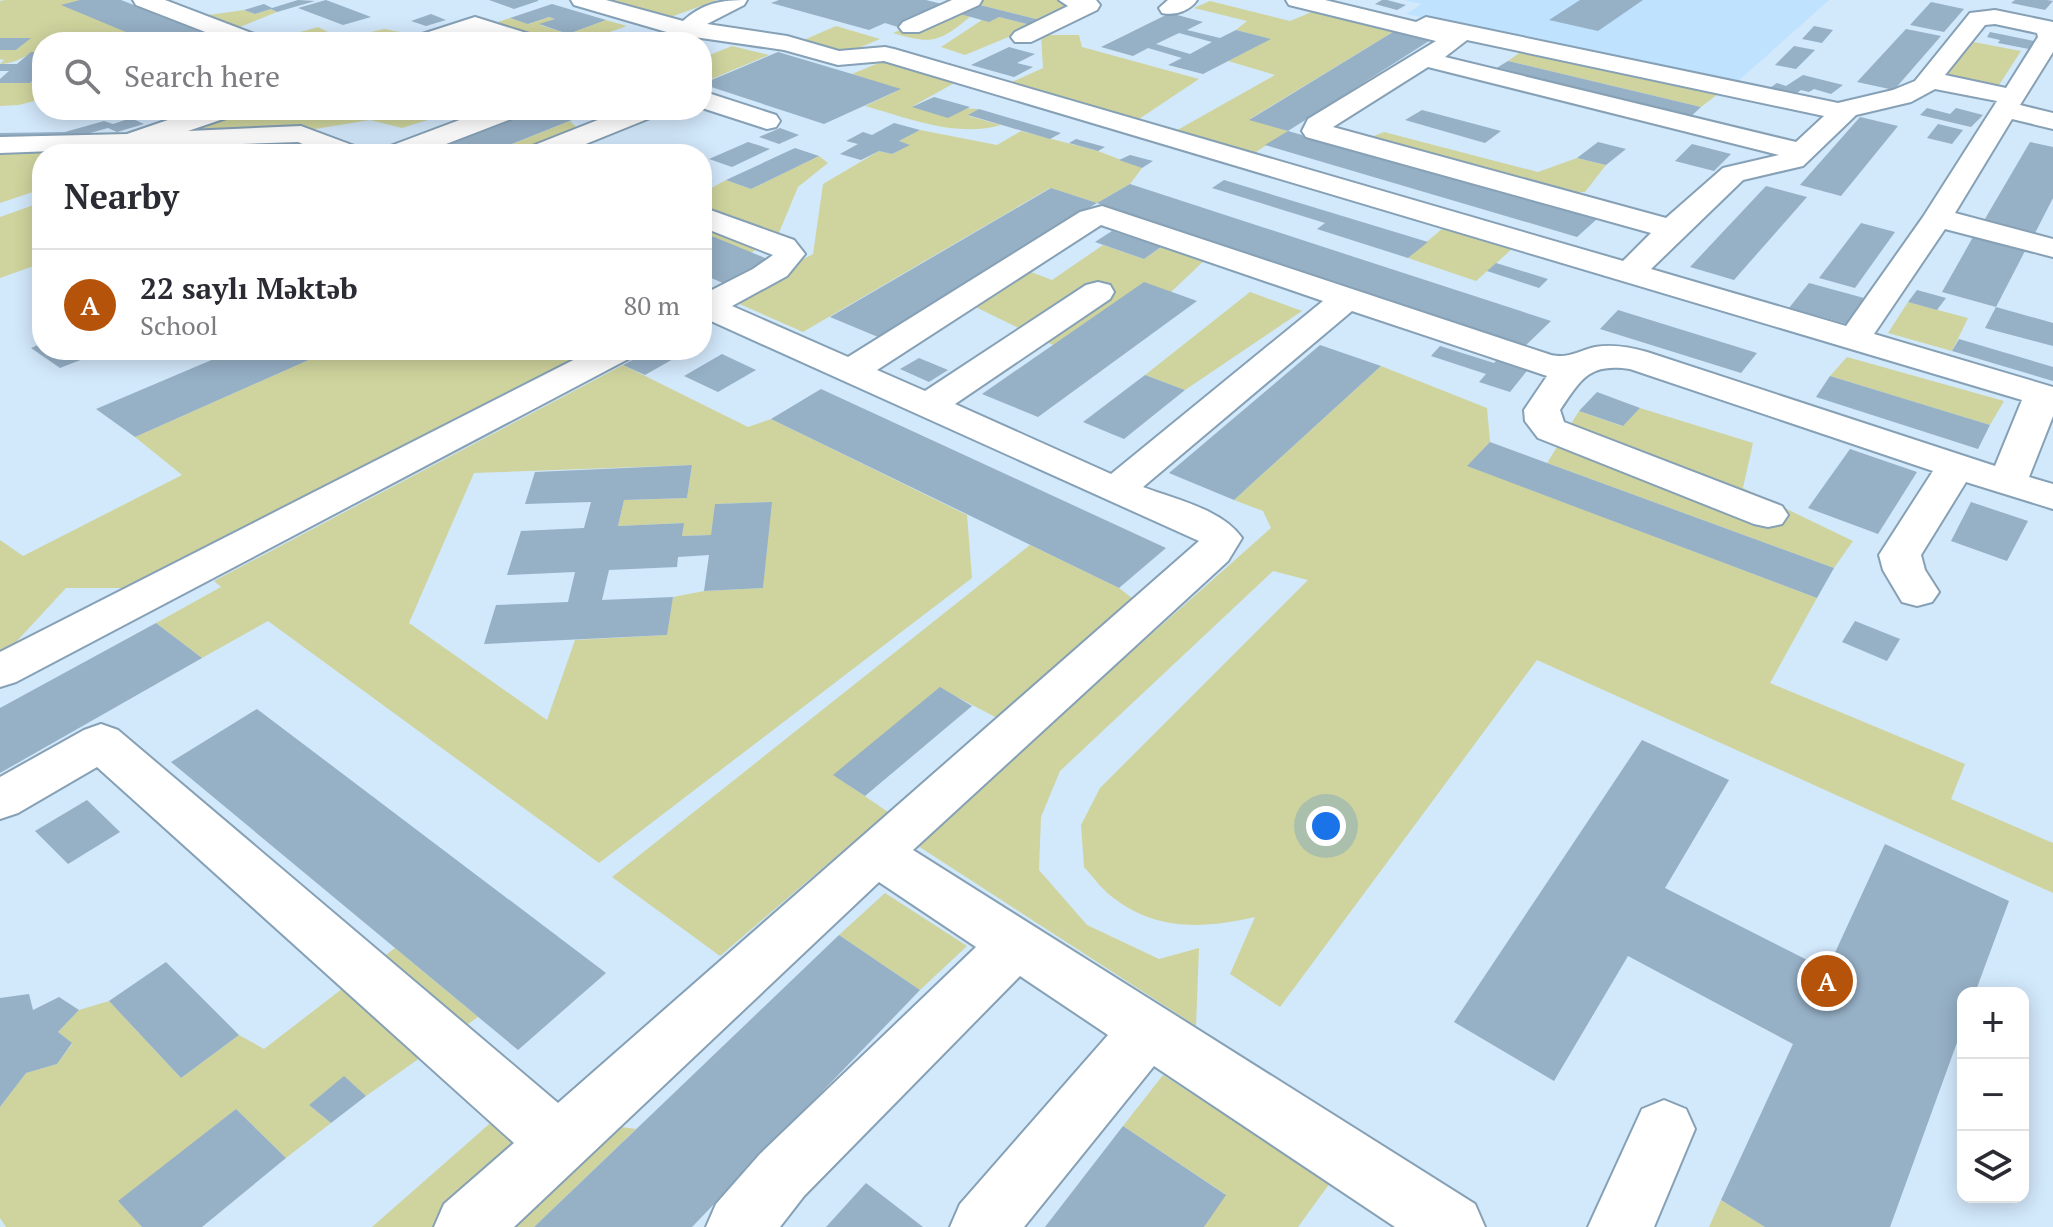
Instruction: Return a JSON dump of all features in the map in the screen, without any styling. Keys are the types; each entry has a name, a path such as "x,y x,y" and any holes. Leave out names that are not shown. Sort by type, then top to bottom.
{"street":[{"path":"144,0 227,32"},
{"path":"451,32 506,13 465,0"},
{"path":"582,0 673,32"},
{"path":"686,32 702,16 736,0"},
{"path":"911,27 971,0"},
{"path":"1297,0 1456,39 1318,125 1316,131 1672,229"},
{"path":"1023,37 1086,2"},
{"path":"1629,274 1672,229 1733,174 1786,163 1842,112 1902,96 1930,80 1978,18 1995,17 2053,29 2048,34 2053,40 2047,42 1937,218 1854,339"},
{"path":"475,24 499,32"},
{"path":"1409,26 1429,24 1458,29 1842,112"},
{"path":"712,38 787,43 846,60 885,54 2048,397 2007,483"},
{"path":"1424,59 1801,152"},
{"path":"1930,80 2010,104 2053,121"},
{"path":"712,102 767,121"},
{"path":"130,142 194,120"},
{"path":"421,144 484,120"},
{"path":"563,144 621,120"},
{"path":"43,144 301,134 326,144"},
{"path":"0,145 32,144"},
{"path":"851,371 1091,218 1102,215 1569,370"},
{"path":"1937,218 2053,248"},
{"path":"712,220 783,247 789,254 787,261 775,270 712,302"},
{"path":"928,406 1098,292"},
{"path":"1115,490 1347,298"},
{"path":"467,1227 876,853 1213,552 1221,538 1207,527 1115,490 712,310"},
{"path":"1768,515 1551,430 1544,421 1542,410 1569,370 1595,358 1612,356 1635,359 2053,497"},
{"path":"0,671 601,360"},
{"path":"1917,592 1904,570 1900,555 1956,466"},
{"path":"0,800 101,742 559,1143"},
{"path":"876,853 1452,1227"},
{"path":"739,1227 803,1153 984,974 1018,945"},
{"path":"983,1227 1148,1030"},
{"path":"1621,1227 1664,1129"}],"shaded area":[{"path":"1404,0 1829,0 1736,83 1406,14 1422,4"}],"green space":[{"path":"80,0 133,32 32,32 32,54 0,64 4,60 0,59 0,50 16,50 30,38 0,38 0,1"},
{"path":"599,0 717,0 663,20"},
{"path":"969,0 1064,0 1067,9 1044,21 980,5 962,14 970,17 934,39 917,39 893,33"},
{"path":"1210,1 1290,21 1314,11 1393,32 1250,119 1288,131 1250,156 1172,133 1275,75 1228,61 1270,39 1236,30 1247,21 1194,8"},
{"path":"271,9 277,12 227,32 203,32 173,20 244,10 255,14"},
{"path":"549,17 555,19 540,25 562,32 518,32 498,22 510,18 529,24"},
{"path":"999,17 1035,26 965,55 941,47 982,20"},
{"path":"606,20 627,26 610,32 573,32"},
{"path":"836,26 880,39 844,54 799,42"},
{"path":"318,27 328,32 300,32"},
{"path":"384,29 400,32 371,32"},
{"path":"1041,35 1079,35 1082,47 1199,79 1133,123 1003,86 1043,68"},
{"path":"1963,40 2021,51 1997,88 1944,75"},
{"path":"732,46 769,55 712,79 712,54"},
{"path":"1522,51 1718,94 1701,107 1508,61"},
{"path":"886,60 958,81 913,106 979,109 969,116 1001,125 950,128 865,106 899,90 852,74"},
{"path":"32,81 32,102 0,106 0,83"},
{"path":"211,120 370,120 309,130 174,137"},
{"path":"370,120 428,120 402,128"},
{"path":"570,121 580,131 549,144 512,144"},
{"path":"920,130 997,145 1021,131 1098,151 1142,168 1130,184 1097,203 1050,188 803,332 728,299 813,254 823,184 879,151 892,154 909,145 899,141"},
{"path":"1384,132 1538,172 1577,158 1606,165 1585,192 1500,191 1346,147"},
{"path":"298,138 313,144 228,144 232,141"},
{"path":"32,149 32,192 0,203 0,150"},
{"path":"819,156 828,163 798,187 778,235 751,253 712,236 712,188 726,180 751,189"},
{"path":"32,206 32,267 0,278 0,217"},
{"path":"1443,228 1512,249 1476,281 1408,258"},
{"path":"1166,244 1209,256 1171,292 1053,345 949,294 1002,261 1052,280 1103,245 1144,259"},
{"path":"1250,292 1302,311 1185,390 1145,375"},
{"path":"1908,302 1968,318 1952,351 1888,333"},
{"path":"1847,357 2004,401 1990,425 1830,376"},
{"path":"308,360 582,360 134,588 66,588 5,654 0,653 0,540 23,556 182,475 135,437"},
{"path":"623,365 748,427 771,419 967,515 972,578 599,863 268,621 202,658 156,623 221,587 214,581","holes":["692,465 687,498 624,500 618,526 683,523 682,536 711,535 716,504 771,502 763,588 704,591 673,597 666,635 575,640 547,720 409,623 474,473"]},
{"path":"1381,366 1487,408 1490,442 1468,466 1817,598 1770,683 1965,764 1951,799 2053,843 2053,893 1537,660 1280,1007 1230,974 1255,917 1200,925 1165,922 1132,910 1106,892 1084,867 1081,825 1100,788 1308,580 1273,571 1060,771 1041,817 1039,870 1087,925 1159,959 1199,948 1196,1026 915,844 1271,528 1263,511 1234,500"},
{"path":"1640,408 1753,443 1743,488 1853,541 1834,568 1547,463 1579,411 1622,426"},
{"path":"1030,545 1119,588 1132,598 999,719 940,688 834,775 888,812 720,956 612,877"},
{"path":"885,893 967,946 920,990 839,935"},
{"path":"395,948 478,1017 366,1096 344,1077 309,1105 331,1123 286,1158 236,1109 119,1202 142,1227 6,1227 0,1218 0,1107 26,1073 57,1064 72,1044 58,1032 79,1010 109,1001 181,1078 239,1035 264,1049"},
{"path":"1163,1075 1330,1183 1298,1227 1204,1227 1225,1194 1123,1126"},
{"path":"504,1111 636,1129 534,1227 372,1227"},
{"path":"1721,1200 1765,1227 1709,1227"}],"building":[{"path":"80,0 121,0 202,32 126,32 61,5"},
{"path":"298,0 315,1 277,12 271,9 255,14 244,10 264,4 272,8"},
{"path":"326,0 371,17 343,25 298,8"},
{"path":"489,0 538,0 538,1 514,9"},
{"path":"779,0 926,0 954,7 904,29 885,23 869,30 771,3"},
{"path":"1382,0 1406,5 1397,10 1375,4"},
{"path":"1580,0 1643,0 1598,31 1549,20"},
{"path":"2015,0 2053,1 2045,10 2011,3"},
{"path":"1931,2 1964,9 1944,32 1910,25"},
{"path":"552,4 606,20 573,32 562,32 539,24 555,19 549,17 528,24 510,18"},
{"path":"980,5 1044,21 1035,26 999,17 989,22 960,14"},
{"path":"1170,13 1203,22 1187,30 1220,38 1236,30 1271,39 1203,74 1168,65 1182,58 1148,48 1133,56 1101,47","holes":["1179,33 1212,42 1190,54 1156,44"]},
{"path":"431,14 446,20 426,26 411,21"},
{"path":"1814,26 1833,30 1822,43 1802,39"},
{"path":"1906,29 1941,36 1894,90 1857,82"},
{"path":"1393,32 1429,41 1288,131 1249,120"},
{"path":"1990,32 2034,41 2029,49 1998,43 2000,40 1987,37"},
{"path":"0,38 31,38 16,50 0,50"},
{"path":"1794,46 1815,50 1796,69 1775,65"},
{"path":"1009,47 1035,54 1017,63 1033,67 1014,77 971,65"},
{"path":"32,52 32,81 0,83 9,71 0,71 0,64 17,64"},
{"path":"778,52 901,89 824,124 712,87 712,80"},
{"path":"1508,61 1701,107 1686,121 1490,72"},
{"path":"1803,75 1843,85 1831,94 1814,89 1809,92 1801,90 1789,99 1764,92 1777,83 1786,86"},
{"path":"934,97 970,107 948,118 912,107"},
{"path":"1927,108 1950,114 1956,108 1983,115 1971,127 1920,115"},
{"path":"979,109 1061,133 1050,139 968,115"},
{"path":"1422,110 1501,131 1485,143 1405,120"},
{"path":"1860,117 1898,126 1841,196 1800,185"},
{"path":"135,120 144,124 117,132 108,128 65,140 0,141 0,133 65,132 104,121 113,124"},
{"path":"507,120 572,120 512,144 446,144"},
{"path":"894,123 920,130 899,141 910,145 892,154 879,151 861,160 840,154 858,144 846,141 863,132 872,135"},
{"path":"1938,124 1963,130 1952,144 1927,138"},
{"path":"780,128 799,135 779,144 759,137"},
{"path":"1288,131 1597,219 1577,237 1265,145"},
{"path":"1076,139 1105,147 1098,151 1069,143"},
{"path":"748,142 770,149 732,167 712,158"},
{"path":"1598,142 1626,149 1606,165 1577,158"},
{"path":"2030,142 2053,147 2053,198 2033,237 1982,224"},
{"path":"1692,144 1731,154 1714,171 1675,161"},
{"path":"795,148 819,156 751,189 726,180"},
{"path":"1130,155 1153,161 1142,168 1119,160"},
{"path":"1224,180 1428,242 1408,258 1317,229 1325,223 1212,188"},
{"path":"1130,184 1551,321 1524,347 1097,203"},
{"path":"1766,186 1807,197 1734,280 1690,267"},
{"path":"1051,188 1097,203 878,337 830,317"},
{"path":"1861,223 1895,232 1855,288 1819,278"},
{"path":"1112,231 1161,247 1144,259 1095,242"},
{"path":"712,236 770,260 725,284 712,278"},
{"path":"1973,237 2025,251 1996,307 1942,292"},
{"path":"1496,263 1548,279 1539,288 1487,271"},
{"path":"1144,282 1197,301 1038,417 982,394"},
{"path":"1809,283 1864,298 1847,324 1789,308"},
{"path":"1917,290 1946,298 1937,310 1908,302"},
{"path":"1996,307 2053,323 2053,346 1985,328"},
{"path":"1618,310 1757,353 1741,373 1600,329"},
{"path":"1959,339 2053,367 2053,381 1952,351"},
{"path":"1320,345 1381,366 1234,500 1169,473"},
{"path":"1440,346 1494,363 1499,358 1530,367 1510,392 1479,382 1486,374 1431,356"},
{"path":"722,354 756,370 718,392 684,376"},
{"path":"919,358 948,370 929,382 900,369"},
{"path":"48,360 80,360 60,368"},
{"path":"212,360 308,360 135,437 96,409"},
{"path":"632,360 671,360 645,375 623,365"},
{"path":"1145,375 1185,390 1124,439 1083,422"},
{"path":"1830,376 1990,425 1978,449 1816,397"},
{"path":"821,389 1166,548 1119,588 771,419"},
{"path":"1597,392 1640,408 1623,426 1579,411"},
{"path":"1490,442 1834,568 1817,598 1467,466"},
{"path":"1850,449 1917,472 1878,534 1808,508"},
{"path":"692,465 687,498 624,500 618,526 684,523 682,536 711,535 715,504 772,502 763,588 704,591 709,555 678,557 677,567 609,570 602,600 673,597 667,635 484,644 496,605 568,602 575,572 507,575 521,531 584,528 591,502 525,504 535,472"},
{"path":"1971,502 2028,521 2007,561 1951,541"},
{"path":"1855,621 1900,639 1887,661 1842,642"},
{"path":"156,623 202,658 0,773 0,708"},
{"path":"940,687 972,706 865,796 833,775"},
{"path":"257,709 606,973 518,1050 171,762"},
{"path":"1642,740 1729,780 1665,888 1827,970 1885,844 2009,901 1977,987 1957,987 1957,1043 1890,1227 1765,1227 1721,1200 1793,1044 1628,956 1554,1081 1454,1022"},
{"path":"87,800 120,832 68,864 35,831"},
{"path":"839,935 920,990 692,1227 534,1227"},
{"path":"166,962 239,1035 181,1078 109,1001"},
{"path":"29,994 33,1010 59,997 79,1010 58,1032 72,1043 57,1064 26,1073 0,1107 0,998"},
{"path":"344,1076 366,1096 331,1123 309,1105"},
{"path":"236,1109 286,1158 202,1227 142,1227 118,1201"},
{"path":"1123,1126 1226,1195 1204,1227 1045,1227"},
{"path":"866,1183 923,1227 826,1227"}],"place":[{"name":"22 saylı Məktəb","path":"1827,981"}]}
